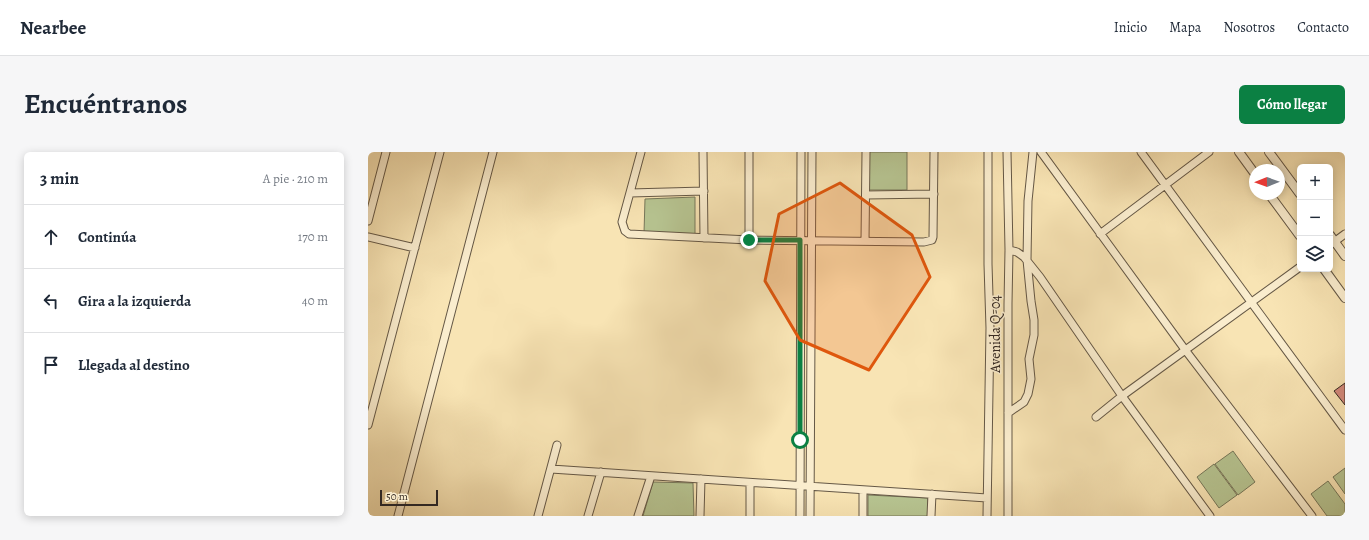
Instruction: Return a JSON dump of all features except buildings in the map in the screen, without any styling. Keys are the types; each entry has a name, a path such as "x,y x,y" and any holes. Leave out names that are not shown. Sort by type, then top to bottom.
{"street":[{"path":"368,221 386,152"},
{"path":"368,425 440,152"},
{"path":"398,516 493,152"},
{"path":"641,152 622,222 625,232 629,234 749,240 924,242 932,240 934,152"},
{"path":"703,152 704,238"},
{"path":"749,152 749,240"},
{"path":"800,516 797,439 801,152"},
{"path":"810,516 812,152"},
{"path":"865,241 866,152"},
{"path":"987,516 990,328 988,264 988,152"},
{"name":"Avenida Q-04","path":"1007,152 1010,250 1008,304 1008,516"},
{"path":"1008,414 1024,402 1028,394 1031,379 1029,359 1034,335 1034,320 1027,260 1028,201 1033,152"},
{"path":"1041,152 1186,351 1312,516"},
{"path":"1141,152 1345,430"},
{"path":"1100,234 1209,152"},
{"path":"1239,152 1249,166"},
{"path":"1269,152 1297,190"},
{"path":"630,193 704,191"},
{"path":"866,195 934,194"},
{"path":"1273,200 1297,232"},
{"path":"1333,240 1345,234"},
{"path":"368,237 415,248"},
{"path":"1333,241 1345,256"},
{"path":"1010,250 1017,252 1027,260 1040,277 1122,396 1210,516"},
{"path":"1096,418 1122,396 1297,270"},
{"path":"1326,272 1345,298"},
{"path":"798,291 811,291"},
{"path":"797,439 811,440"},
{"path":"538,516 557,445"},
{"path":"551,469 987,498"},
{"path":"588,516 600,472"},
{"path":"638,516 651,476"},
{"path":"700,516 701,479"},
{"path":"750,483 750,516"},
{"path":"863,490 863,516"},
{"path":"931,516 932,494"}],"highlighted area":[{"path":"840,183 912,235 930,277 869,370 800,340 765,281 779,214"}],"green space":[{"path":"867,152 907,152 907,190 870,190 867,187"},
{"path":"695,197 695,235 644,233 645,199"},
{"path":"1233,451 1255,482 1238,495 1215,464"},
{"path":"1214,464 1237,495 1219,508 1197,477"},
{"path":"1345,468 1345,494 1333,477"},
{"path":"1328,481 1345,504 1345,516 1327,516 1311,494"},
{"path":"653,482 693,483 694,516 643,516"},
{"path":"868,495 928,498 928,516 868,516"}],"route":[{"path":"749,240 800,240 800,440"}]}
